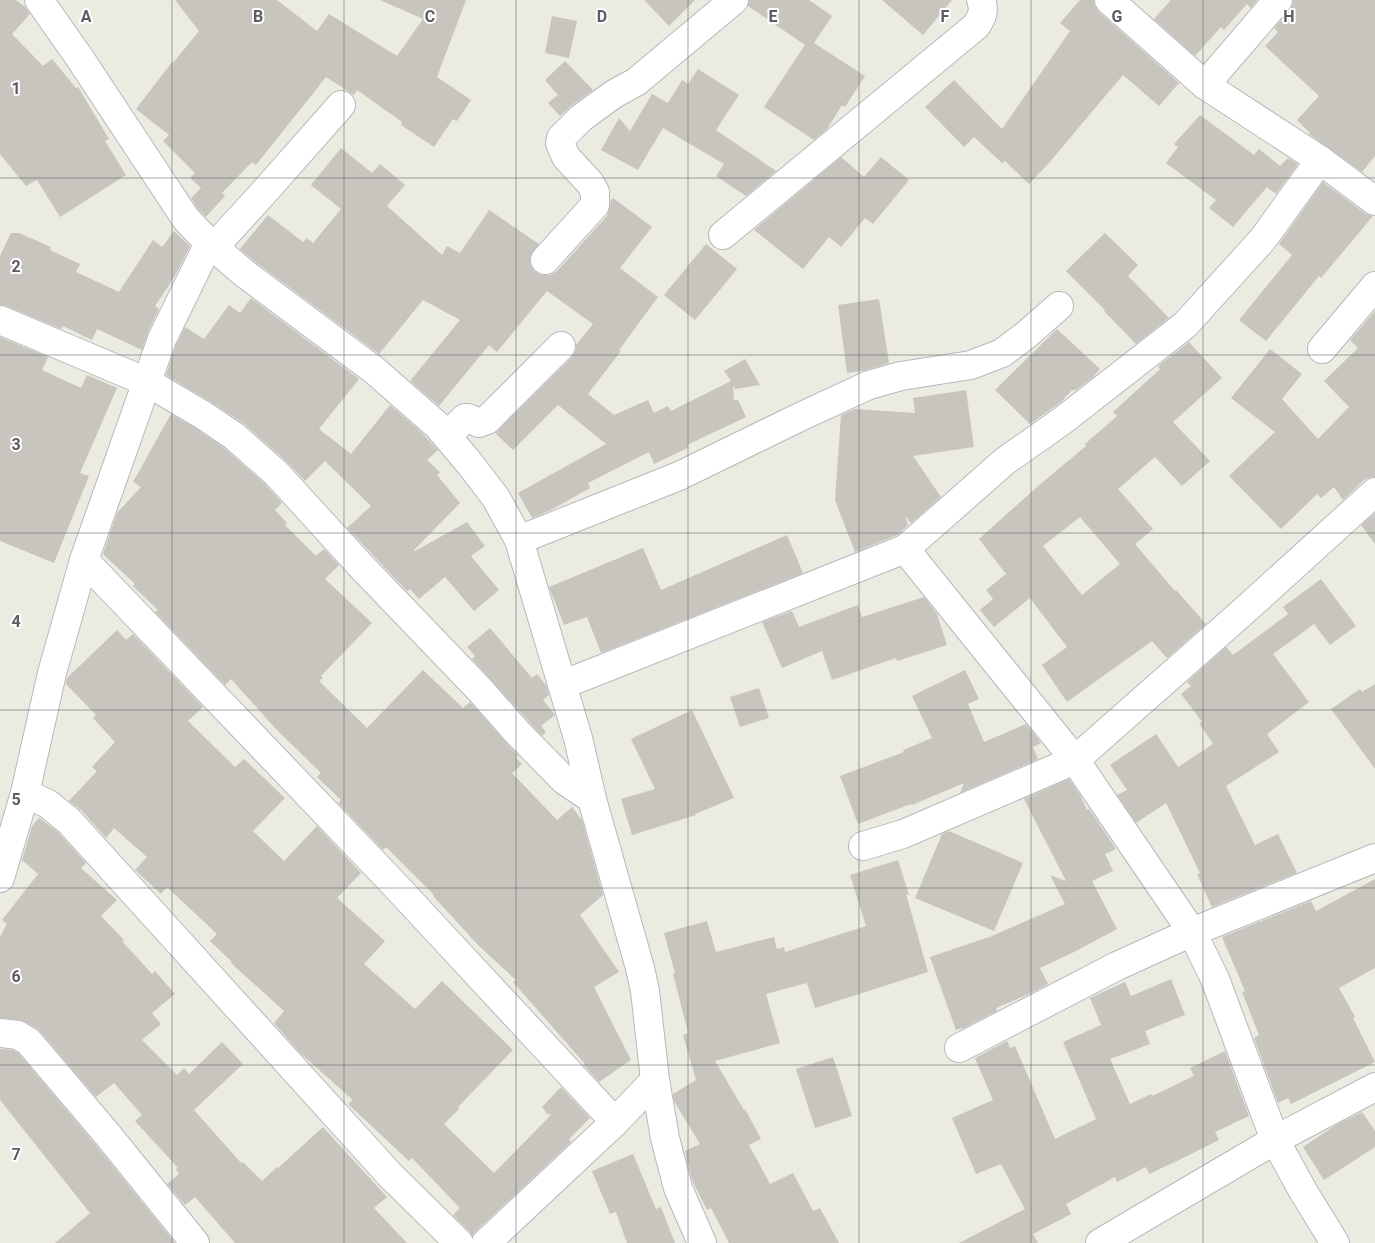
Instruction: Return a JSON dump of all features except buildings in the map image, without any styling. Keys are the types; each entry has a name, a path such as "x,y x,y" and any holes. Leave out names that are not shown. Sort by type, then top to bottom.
{"street":[{"path":"40,0 186,219 211,245 244,273 374,370 438,426 496,498 518,540 578,738 592,800 640,968 645,991 655,1080 665,1138 678,1188 702,1243"},
{"path":"545,260 595,205 595,192 590,183 566,157 560,143 561,138 581,118 614,94 636,82 734,0"},
{"path":"723,235 976,26 982,16 983,6 981,0"},
{"path":"1109,0 1205,85 1320,160 1375,201"},
{"path":"1205,85 1278,0"},
{"path":"0,878 25,793 52,673 84,560 165,332 211,245 266,190 340,105"},
{"path":"562,685 905,549 1005,461 1062,421 1185,325 1263,239 1320,160"},
{"path":"1322,349 1375,286"},
{"path":"518,540 679,476 802,416 869,386 902,376 971,365 1002,353 1026,336 1059,306"},
{"path":"0,320 147,382 234,436 276,473 360,565 482,691 516,731 564,780 592,800"},
{"path":"447,436 464,418 479,423 487,420 561,346"},
{"path":"864,846 903,834 1075,760 1246,610 1375,492"},
{"path":"905,549 1075,760 1192,932 1219,988 1275,1140 1335,1243"},
{"path":"84,560 393,883 615,1122"},
{"path":"25,793 48,804 69,821 390,1175 459,1243"},
{"path":"959,1048 1117,966 1192,932 1375,858"},
{"path":"0,1033 18,1035 28,1042 107,1134 195,1243"},
{"path":"486,1243 615,1122 655,1080"},
{"path":"1100,1243 1275,1140 1375,1087"}]}
